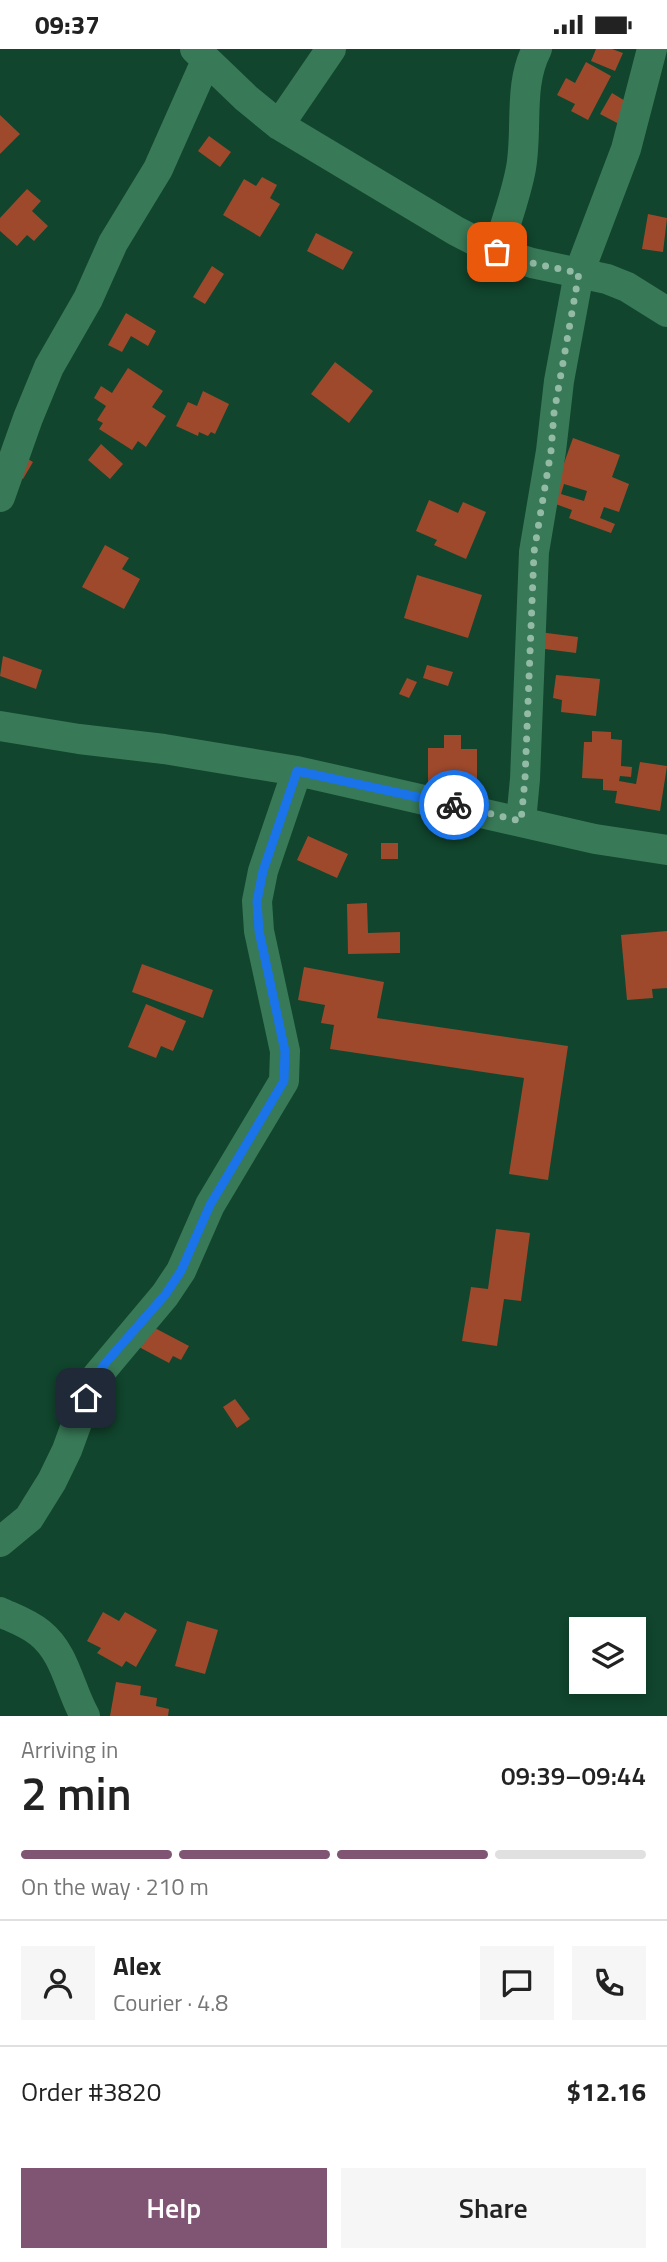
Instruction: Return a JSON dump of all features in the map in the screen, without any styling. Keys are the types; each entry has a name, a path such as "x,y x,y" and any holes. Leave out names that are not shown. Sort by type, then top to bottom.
{"street":[{"path":"279,125 331,49"},
{"path":"497,252 521,170 526,87 537,49"},
{"path":"521,821 534,552 551,451 554,413 579,273 626,149 652,49"},
{"path":"0,498 49,367 88,299 113,243 158,169 201,55 279,125 456,231 497,252 532,263 607,279 627,287 667,312"},
{"path":"0,726 297,771 595,839 667,850"},
{"path":"0,1542 29,1518 52,1481 96,1375 165,1295 181,1271 210,1205 284,1081 285,1051 259,931 257,901 263,871 297,771"},
{"path":"0,1612 27,1624 47,1640 63,1664 85,1716"}],"building":[{"path":"596,49 612,49 623,53 615,71 591,61"},
{"path":"586,62 611,76 588,120 571,111 575,104 557,95 566,78 575,83"},
{"path":"612,93 632,105 621,125 600,114"},
{"path":"0,115 20,134 0,154"},
{"path":"209,136 231,152 220,167 198,151"},
{"path":"262,177 277,185 270,198 280,204 260,237 223,215 244,179 256,186"},
{"path":"27,189 41,201 32,211 48,226 34,241 27,235 17,246 0,231 0,218"},
{"path":"648,214 667,218 663,252 642,249"},
{"path":"316,233 353,252 343,270 307,251"},
{"path":"212,266 224,274 205,304 193,297"},
{"path":"126,313 156,331 148,346 131,336 122,352 108,345"},
{"path":"335,362 373,391 349,423 311,394"},
{"path":"128,368 163,391 152,407 166,416 146,447 138,441 132,450 99,429 103,423 97,420 106,406 94,398 101,386 112,393"},
{"path":"203,391 229,404 215,434 211,432 208,436 199,432 198,436 176,426 188,402 197,406"},
{"path":"573,438 620,455 612,477 629,484 619,512 604,507 600,518 615,524 611,533 569,518 572,510 550,502","holes":["564,484 587,491 584,501 561,494"]},
{"path":"101,444 123,464 110,479 88,460"},
{"path":"21,455 33,462 23,479 11,472"},
{"path":"429,500 458,513 463,502 486,512 466,559 434,545 437,540 416,531"},
{"path":"105,545 129,558 122,569 140,579 124,609 82,587"},
{"path":"417,575 482,595 468,638 404,618"},
{"path":"539,632 578,637 576,653 537,648"},
{"path":"3,656 42,670 36,689 0,676"},
{"path":"427,665 453,672 448,686 423,678"},
{"path":"556,675 600,679 596,716 561,712 562,700 553,698"},
{"path":"407,678 417,682 409,698 399,694"},
{"path":"592,731 611,732 611,739 622,740 621,766 632,767 631,777 620,776 619,781 636,784 640,762 667,766 660,811 615,803 617,791 603,790 603,779 582,778 584,742 592,742"},
{"path":"444,735 461,735 461,749 477,749 477,783 428,783 428,748 444,748"},
{"path":"308,836 348,854 337,878 297,860"},
{"path":"381,843 398,843 398,859 381,859"},
{"path":"367,903 368,933 400,932 400,953 348,954 347,904"},
{"path":"667,931 667,988 652,989 653,998 627,1000 621,935"},
{"path":"142,964 213,990 203,1018 132,992"},
{"path":"304,967 384,982 377,1018 568,1046 548,1180 509,1174 524,1078 330,1049 334,1025 321,1023 325,1005 298,1000"},
{"path":"146,1004 186,1021 173,1051 161,1046 156,1058 128,1047"},
{"path":"496,1229 530,1233 521,1301 504,1299 497,1346 462,1341 471,1287 488,1289"},
{"path":"151,1326 189,1346 181,1360 173,1356 169,1363 139,1347"},
{"path":"235,1399 250,1419 237,1428 223,1407"},
{"path":"103,1612 119,1621 125,1612 157,1630 136,1667 126,1661 122,1667 97,1653 101,1648 87,1641"},
{"path":"187,1621 218,1630 205,1674 175,1666"},
{"path":"116,1682 141,1686 140,1695 157,1698 156,1706 169,1709 168,1716 110,1716"}],"way so far":[{"path":"454,805 521,821 534,552 551,451 554,413 579,273 497,252"}],"route":[{"path":"86,1398 96,1375 165,1295 181,1271 210,1205 284,1081 285,1051 259,931 257,901 258,887 297,771 454,805"}]}
